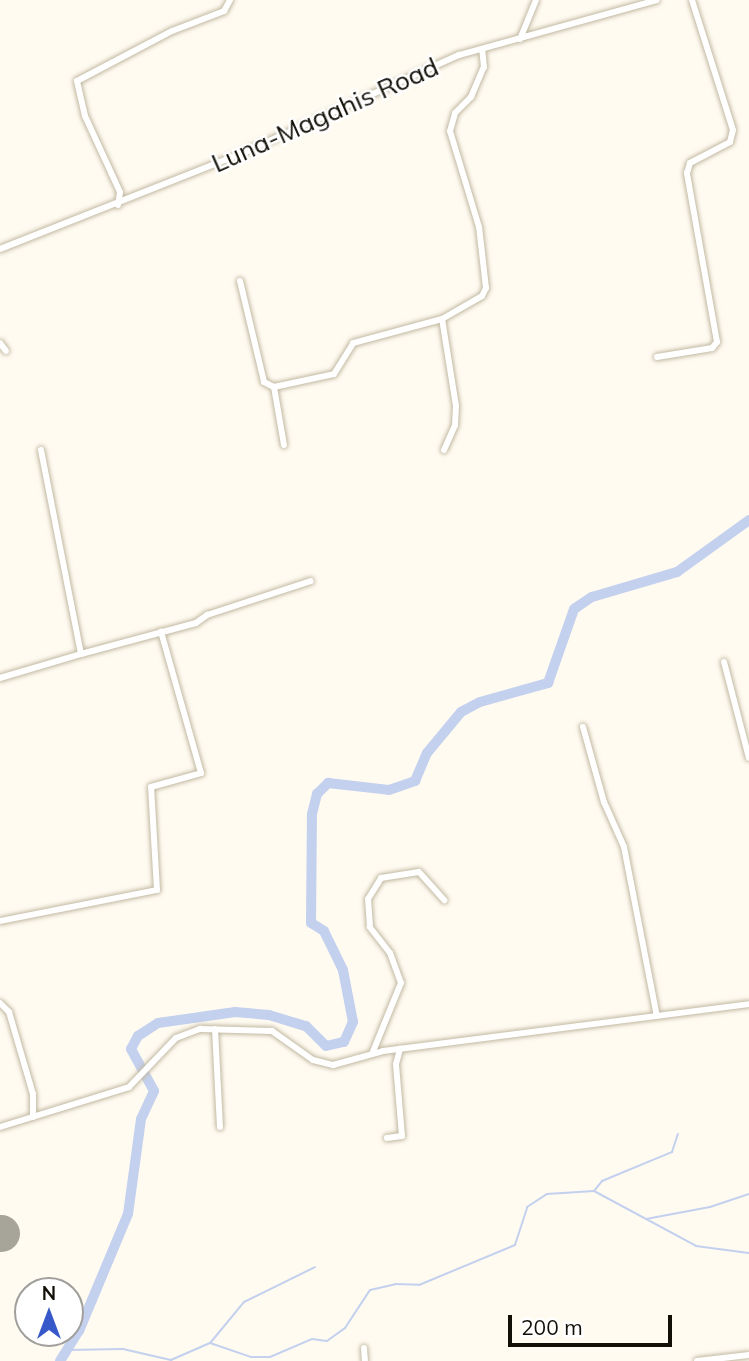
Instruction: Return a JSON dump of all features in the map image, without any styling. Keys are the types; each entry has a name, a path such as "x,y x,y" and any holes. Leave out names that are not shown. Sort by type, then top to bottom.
{"street":[{"path":"118,205 120,192 85,116 77,81 172,31 225,11 230,0"},
{"path":"520,39 536,0"},
{"name":"Luna-Magahis Road","path":"0,249 118,205 459,55 657,0"},
{"path":"657,357 712,348 717,342 687,173 690,163 730,142 733,130 692,0"},
{"path":"240,281 264,382 274,387 334,374 346,348 353,343 442,319 482,296 486,288 479,227 450,131 455,113 471,97 484,67 482,49"},
{"path":"442,319 456,406 455,425 444,450"},
{"path":"0,343 6,351"},
{"path":"274,387 284,445"},
{"path":"41,450 81,654"},
{"path":"0,678 161,632 311,581"},
{"path":"0,921 157,890 151,787 201,773 161,632"},
{"path":"724,662 749,758"},
{"path":"583,727 604,802 624,847 657,1016"},
{"path":"372,1054 401,983 390,953 370,927 368,899 381,878 419,872 444,900"},
{"path":"0,1003 9,1012 33,1094 33,1117"},
{"path":"0,1127 136,1081 176,1038 215,1028 272,1031 325,1065 401,1049 749,1004"},
{"path":"215,1028 220,1127"},
{"path":"387,1138 402,1136 396,1065 401,1049"},
{"path":"364,1348 365,1361"},
{"path":"696,1361 749,1355"}],"waterway":[{"path":"60,1361 79,1331 128,1214 141,1119 154,1091 131,1049 138,1036 158,1023 235,1012 269,1015 306,1026 326,1046 344,1042 353,1022 343,970 324,931 311,923 312,814 317,794 328,783 389,790 415,781 427,753 461,712 480,702 548,683 574,609 592,597 677,572 749,520"},
{"path":"594,1191 602,1181 672,1152 678,1134"},
{"path":"67,1350 123,1349 171,1360 210,1343 251,1357 270,1357 312,1339 327,1341 345,1328 370,1290 395,1284 419,1285 515,1245 527,1207 547,1194 594,1191 696,1246 749,1253"},
{"path":"646,1219 710,1207 749,1194"},
{"path":"211,1342 244,1302 315,1267"}]}
